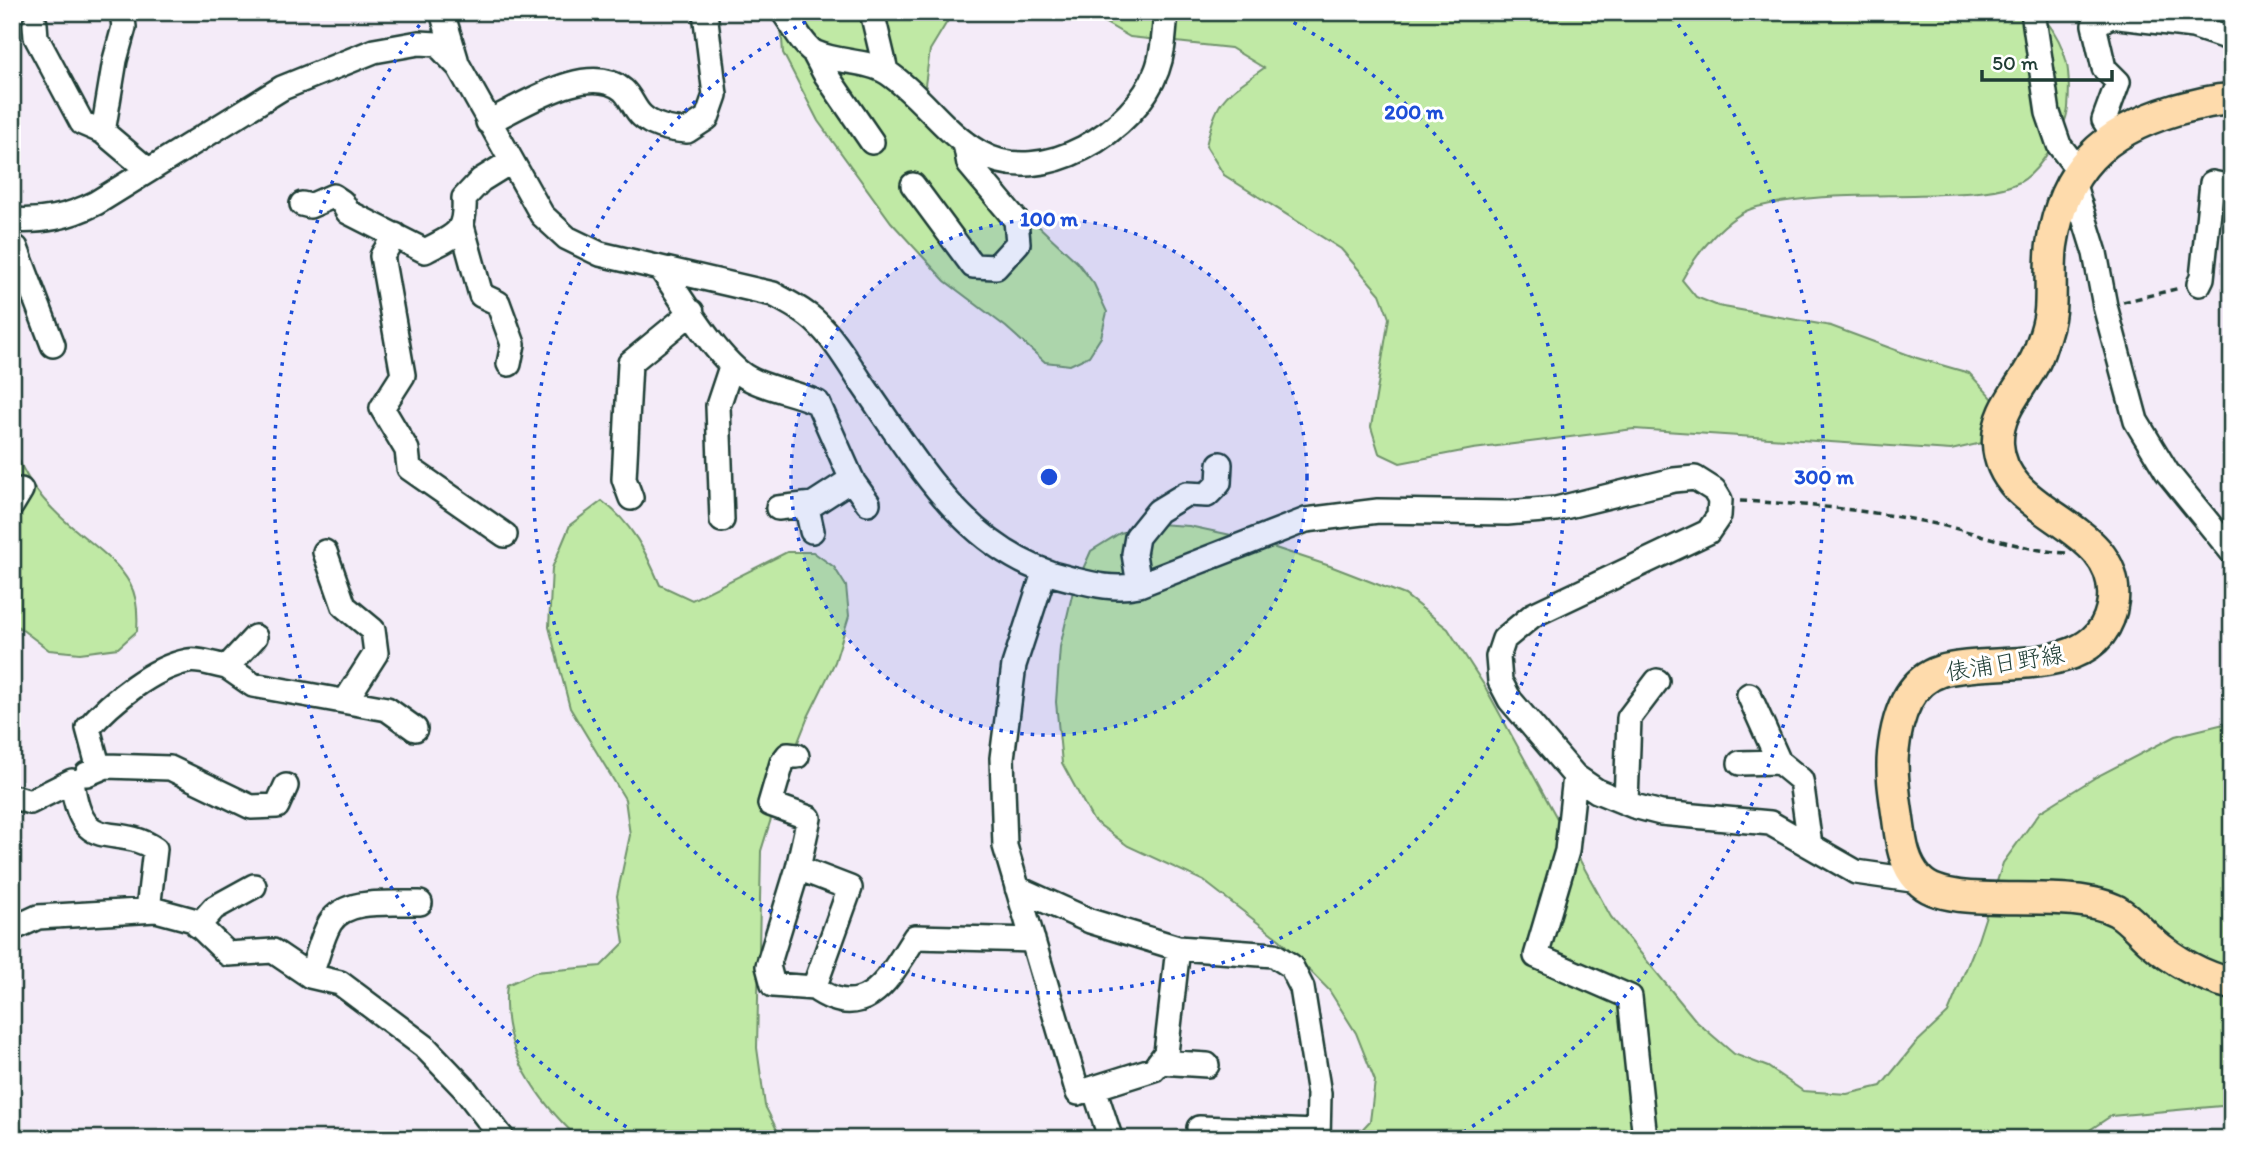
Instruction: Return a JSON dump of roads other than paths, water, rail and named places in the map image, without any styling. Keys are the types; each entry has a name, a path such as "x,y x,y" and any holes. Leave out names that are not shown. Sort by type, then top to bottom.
{"main road":[{"name":"俵浦日野線","path":"1919,881 1902,852 1891,770 1896,725 1901,708 1925,680 1941,671 2022,664 2071,654 2096,637 2112,610 2114,584 2102,555 2008,476 1998,444 2006,406 2038,359 2050,314 2051,247 2059,212 2076,177 2098,147 2114,136 2138,121 2212,100 2232,99"},
{"path":"1919,881 1956,896 2044,896 2086,901 2117,912 2159,948 2200,976 2232,984"}],"street":[{"path":"103,132 115,60 124,27 122,12"},
{"path":"442,12 459,67 510,162 542,215 567,239 600,254 773,294 815,320 945,502 981,537 1044,573 1118,589 1139,585 1306,520 1378,511 1507,513 1556,509 1674,480 1695,478 1714,489 1720,500 1719,516 1708,532 1533,615 1504,639 1499,657 1500,681 1510,700 1575,776 1597,791 1661,813 1770,823 1856,872 1919,881"},
{"path":"488,122 575,81 600,79 623,90 642,117 667,129 687,131 707,118 715,95 705,12"},
{"path":"783,12 814,53 872,142"},
{"path":"872,12 886,71"},
{"path":"814,53 886,71 972,140 1019,164 1050,163 1119,125 1140,101 1156,72 1166,12"},
{"path":"2033,12 2048,113 2059,145 2076,177 2105,306 2136,422 2166,472 2232,552"},
{"path":"2114,136 2104,120 2118,82 2104,68 2094,25 2111,16 2193,26 2232,38"},
{"path":"35,24 36,37 82,124 103,132 148,170"},
{"path":"12,220 39,221 74,214 272,92 374,51 419,43 437,44 459,67"},
{"path":"913,186 973,266 996,267 1018,243 1016,220 969,164 972,140"},
{"path":"302,204 310,206 333,196 342,202 348,212 425,251 459,232 465,219 464,198 481,180 510,162"},
{"path":"2199,284 2202,278 2212,183 2232,187"},
{"path":"39,221 14,249 53,345"},
{"path":"462,226 481,295 498,303 522,342 509,364"},
{"path":"395,235 382,256 403,375 382,408 407,450 409,468 505,535"},
{"path":"661,269 732,367 749,378 797,392 818,403 852,479 868,503"},
{"path":"631,498 624,479 629,363 692,312"},
{"path":"722,520 718,406 732,367"},
{"path":"1139,585 1133,554 1136,537 1158,512 1186,494 1208,495 1219,483 1220,464"},
{"path":"811,531 807,509 852,479"},
{"path":"778,508 813,504"},
{"path":"325,552 344,606 373,630 376,653 346,700"},
{"path":"1044,573 1014,665 1002,758 1005,846 1078,1093 1154,1069 1166,1052 1178,948"},
{"path":"227,667 255,637"},
{"path":"99,769 88,728 150,677 190,661 227,667 253,685 387,709 415,729"},
{"path":"1626,803 1629,718 1657,681"},
{"path":"1749,695 1779,762 1801,780 1810,845"},
{"path":"797,756 788,755 782,763 770,804 809,818 798,868 768,966 773,985 814,988 825,996 852,1002 867,998 885,984 915,937 1033,940"},
{"path":"1740,763 1779,762"},
{"path":"17,798 30,802 106,766 170,768 251,807 277,806 286,786"},
{"path":"1575,776 1567,851 1536,956 1630,997 1645,1139"},
{"path":"72,781 75,808 83,821 105,837 145,842 155,849 148,910"},
{"path":"798,868 850,888 814,988"},
{"path":"198,926 214,908 254,886"},
{"path":"1017,888 1090,921 1178,948 1274,955 1291,966 1302,988 1313,1054 1319,1094 1318,1135 1199,1128"},
{"path":"310,976 330,923 343,910 373,905 420,904"},
{"path":"12,929 38,916 148,910 193,920 228,954 273,951 310,976 340,983 424,1046 464,1088 503,1139"},
{"path":"1159,1062 1207,1065"},
{"path":"1094,1088 1110,1137"}]}
